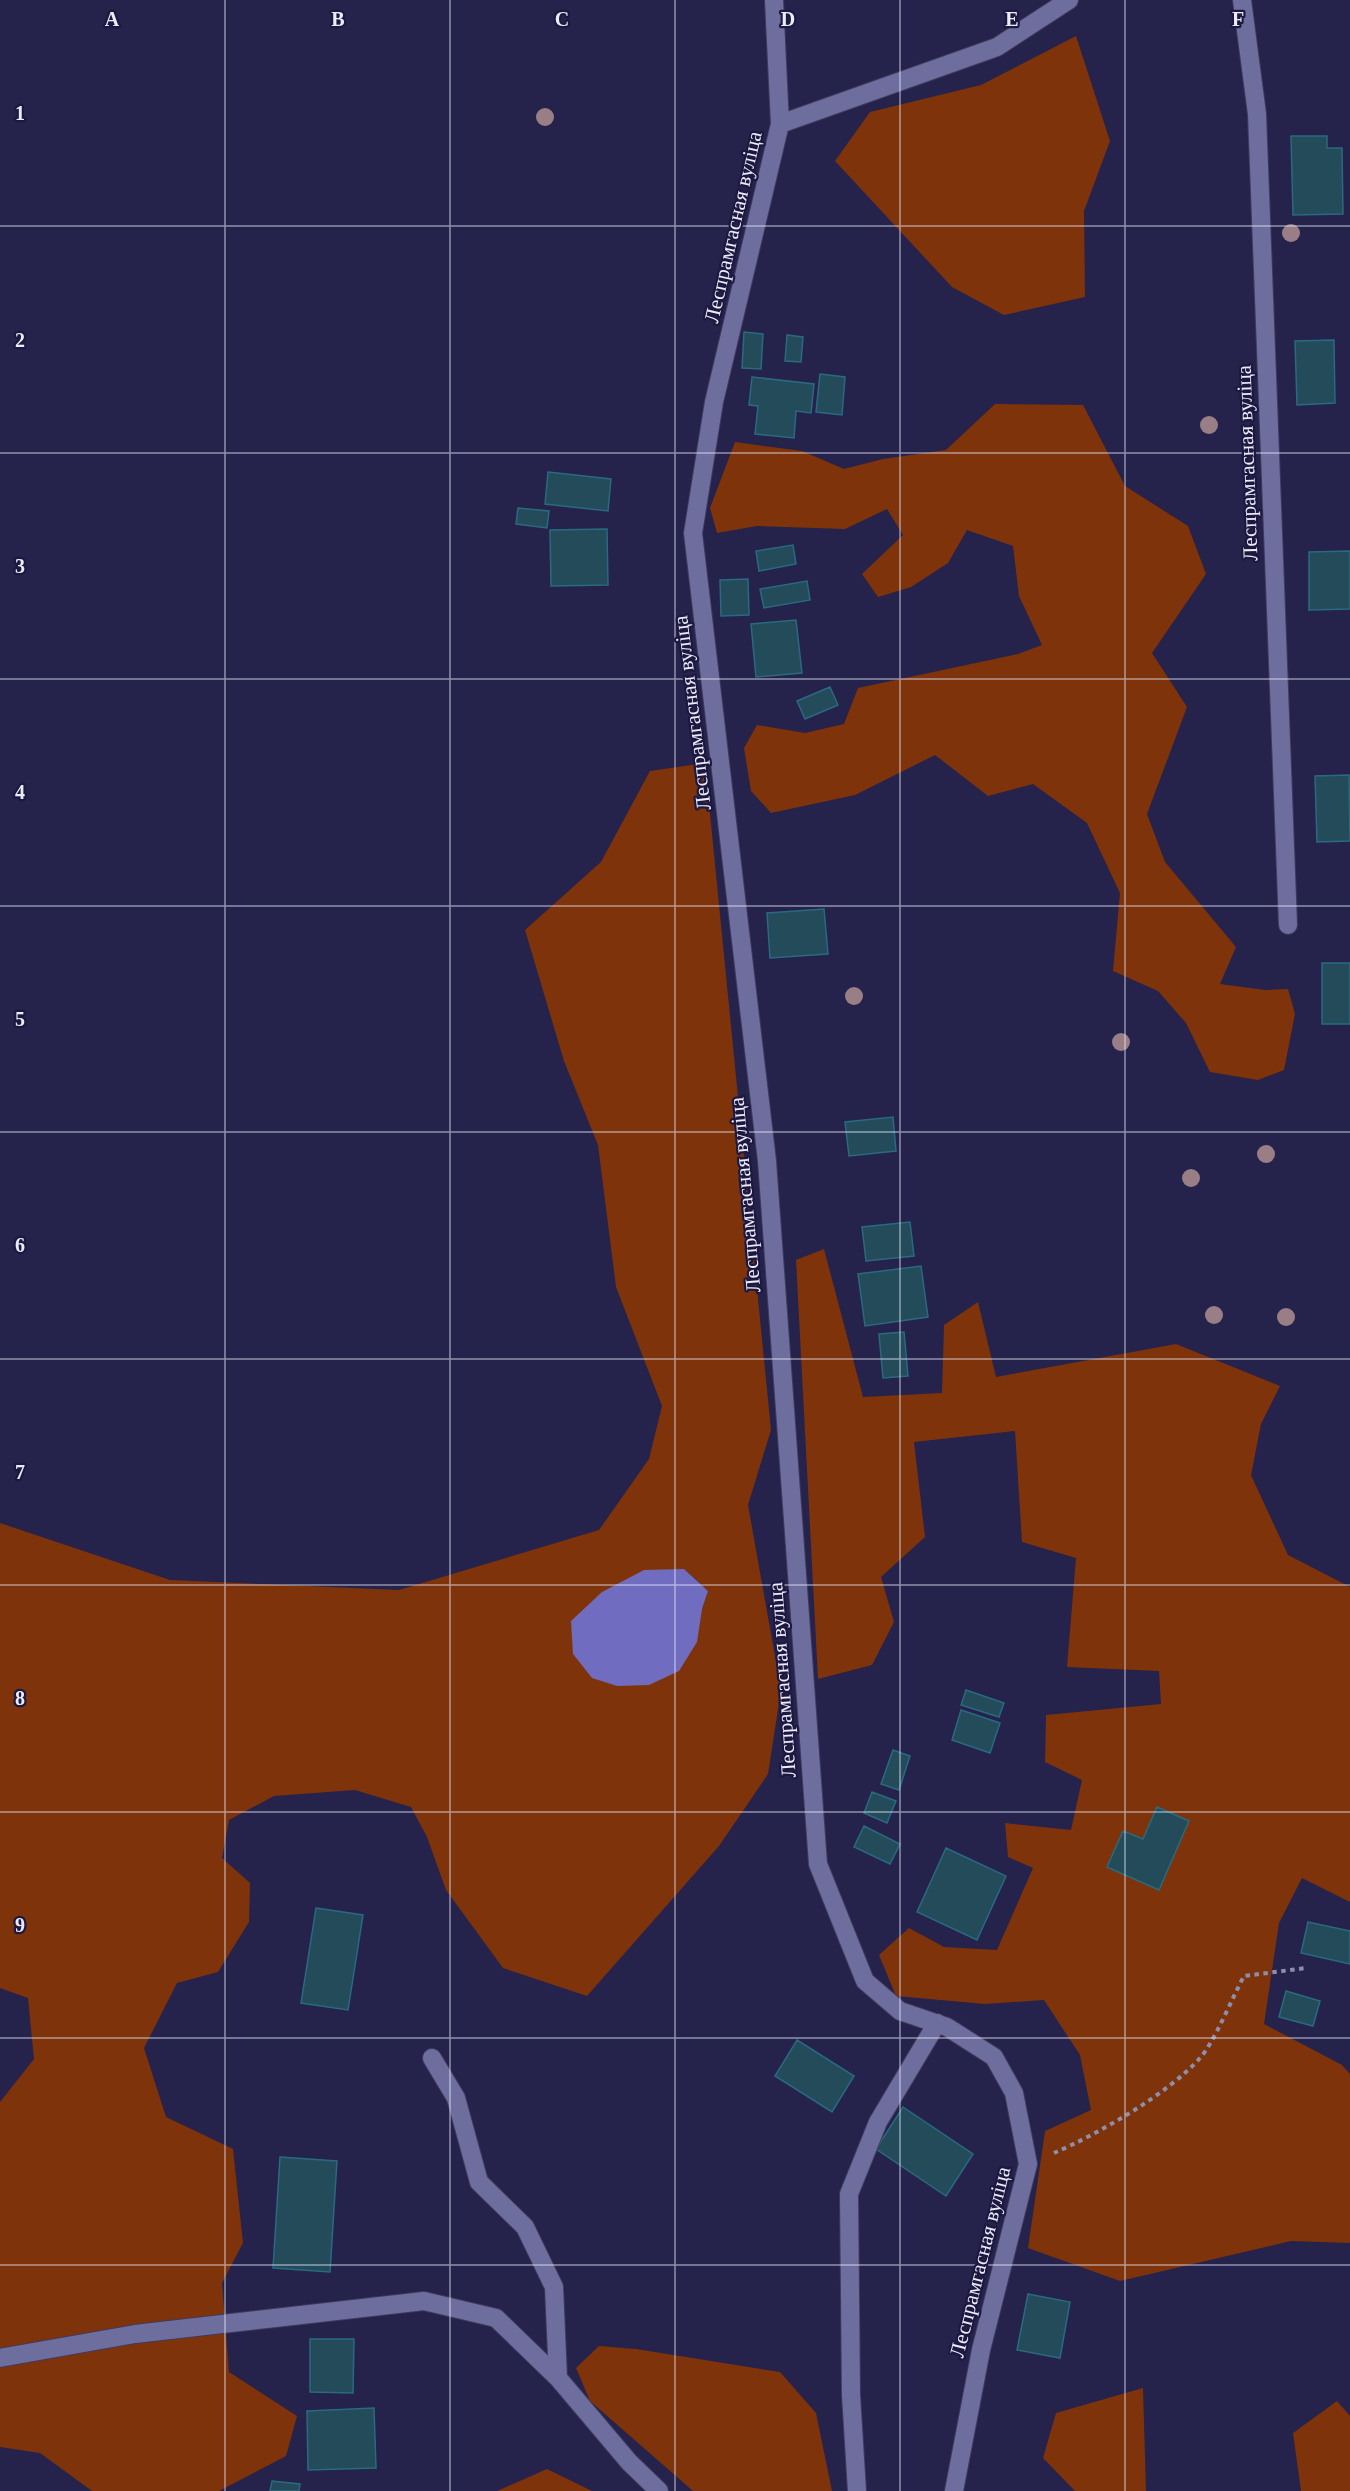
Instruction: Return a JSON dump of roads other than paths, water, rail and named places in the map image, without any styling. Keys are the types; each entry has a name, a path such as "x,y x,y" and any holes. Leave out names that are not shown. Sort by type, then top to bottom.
{"street":[{"path":"774,0 780,124"},
{"name":"Леспрамгасная вуліца","path":"954,2491 981,2350 1028,2164 1014,2093 994,2057 937,2023 900,2011 865,1981 818,1864 767,1161 693,533 714,402 780,124 997,47 1069,0"},
{"name":"Леспрамгасная вуліца","path":"1242,0 1257,114 1288,925"},
{"path":"856,2491 851,2395 849,2194 878,2122 937,2023"},
{"path":"432,2058 456,2098 479,2182 525,2227 554,2287 558,2378"},
{"path":"0,2358 135,2334 424,2301 496,2318 558,2378 629,2462 659,2491"}]}
